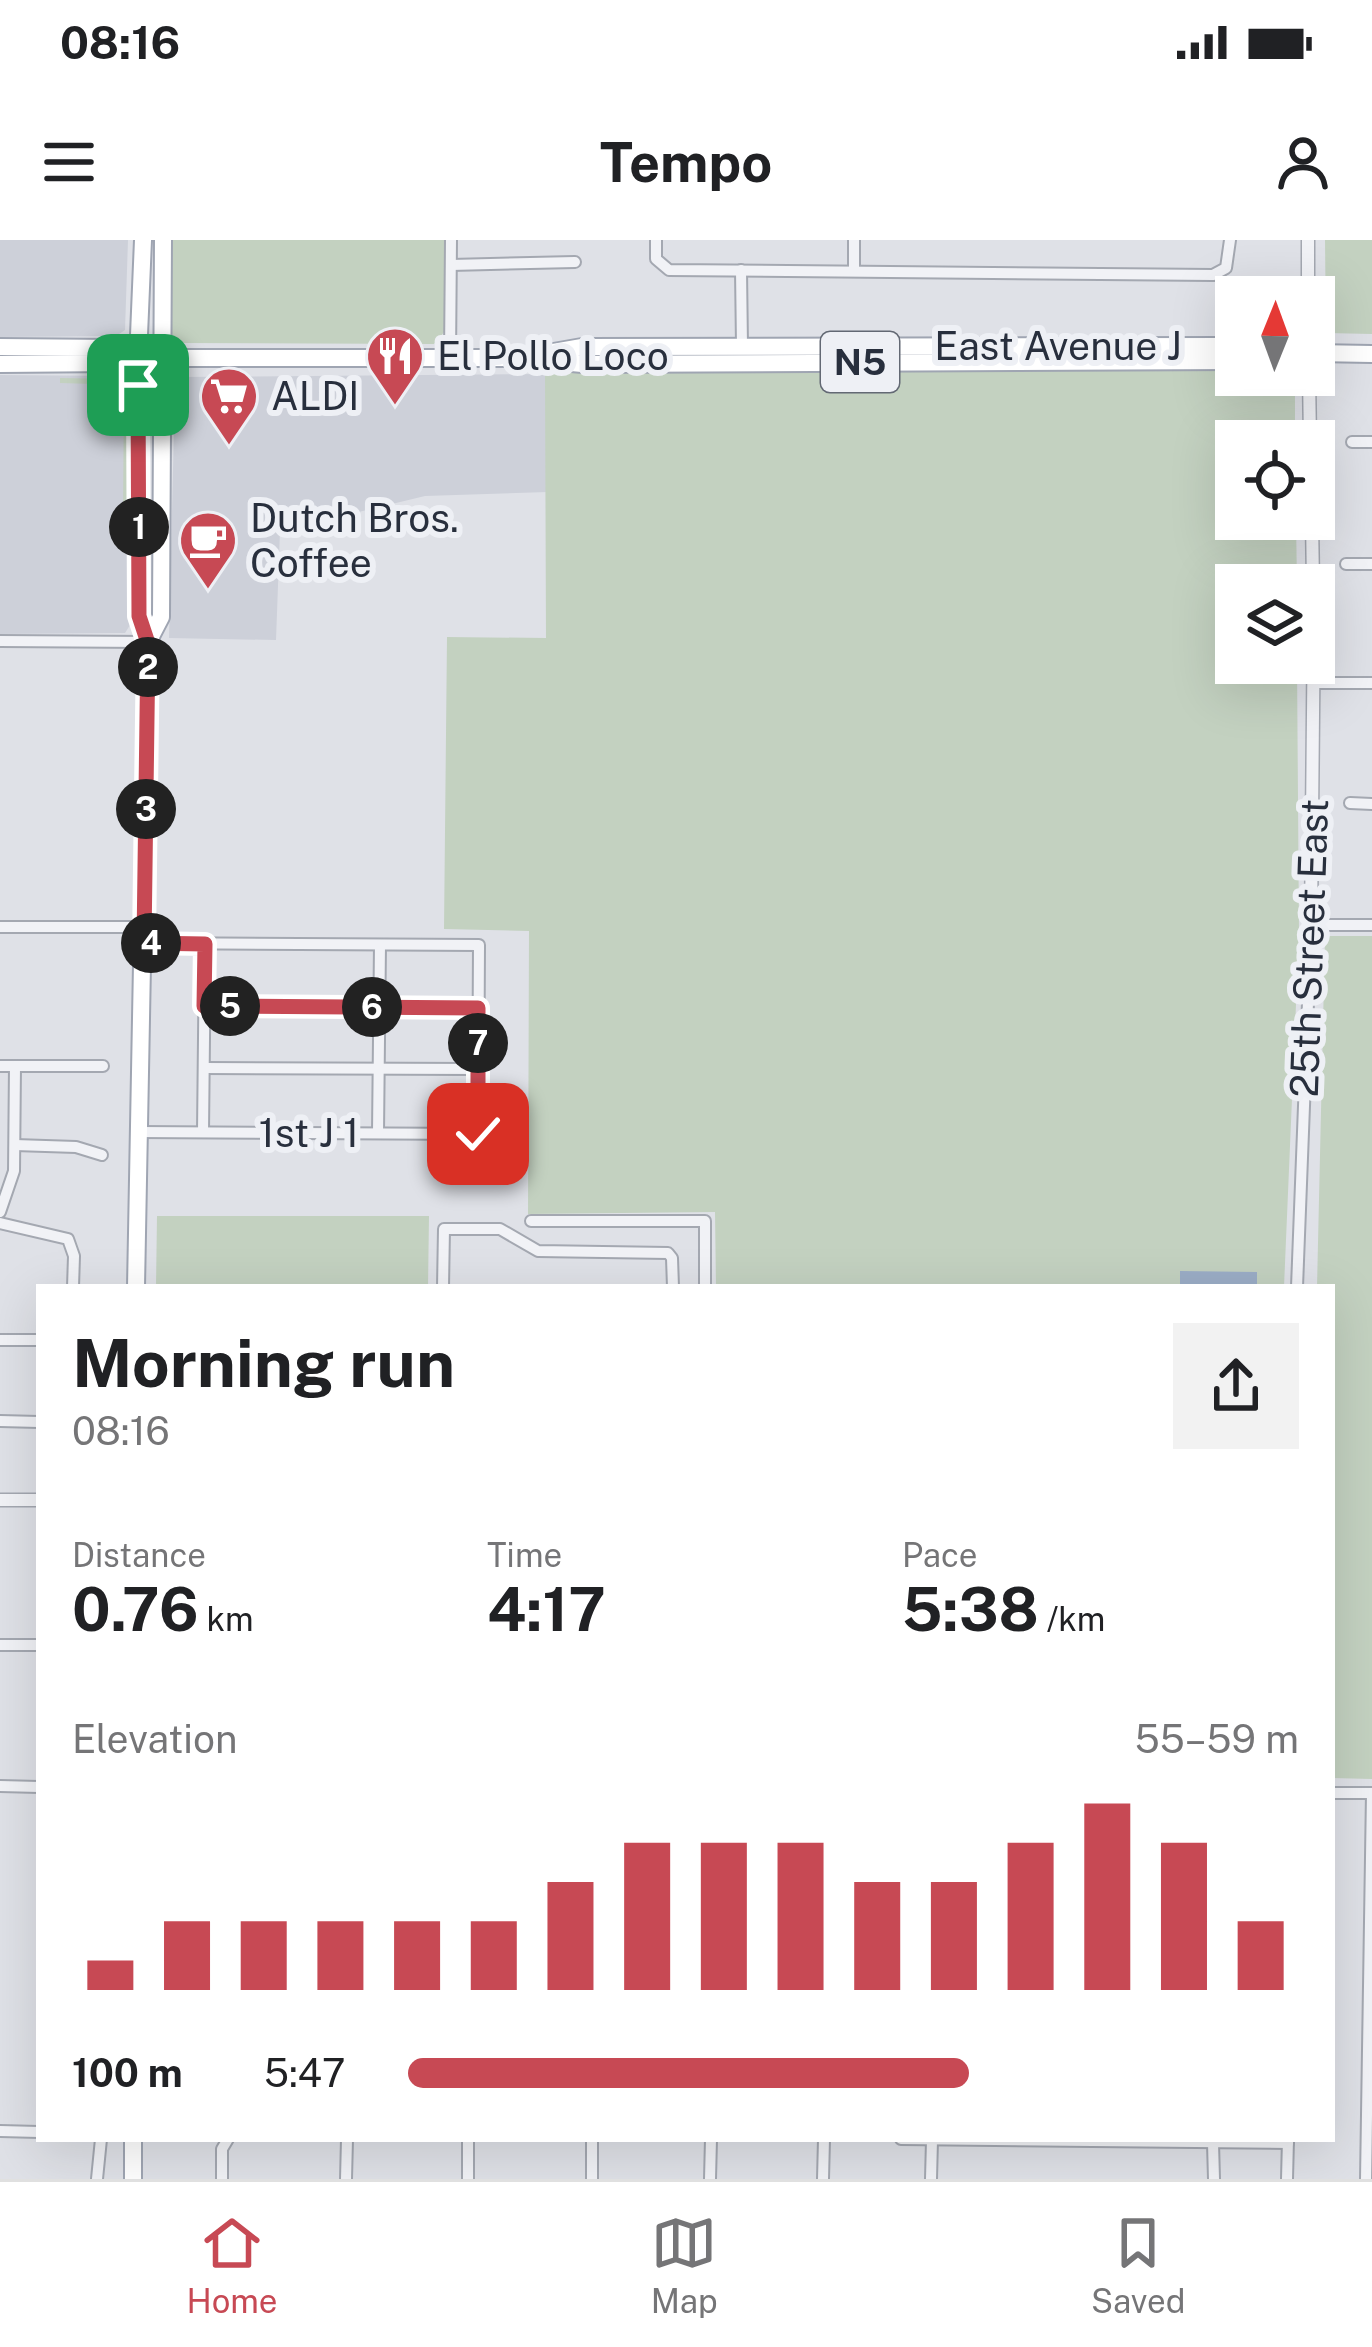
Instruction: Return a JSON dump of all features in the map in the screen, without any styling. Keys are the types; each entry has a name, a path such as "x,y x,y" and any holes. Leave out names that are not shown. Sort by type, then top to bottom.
{"main road":[{"path":"136,1284 148,643 139,616 137,358 142,240"},
{"path":"148,643 161,617 163,240"},
{"name":"East Avenue J","path":"521,358 582,346 1215,346"},
{"name":"East Avenue J","path":"0,350 115,348 137,358"},
{"path":"1335,353 1372,354"},
{"name":"East Avenue J","path":"0,364 117,363 137,358 521,358 582,364 1215,361"},
{"path":"139,526 151,537 152,582 161,594"},
{"path":"133,2179 134,2142"}],"street":[{"path":"450,358 451,240"},
{"path":"656,240 660,266 669,270 1213,275 1226,268 1230,240"},
{"path":"854,240 854,270"},
{"path":"1308,240 1308,276"},
{"path":"451,265 574,262"},
{"path":"741,270 742,346"},
{"path":"1352,442 1372,442"},
{"path":"1346,564 1372,564"},
{"path":"0,641 148,643"},
{"path":"1335,683 1372,683"},
{"name":"25th Street East","path":"1297,1284 1316,684"},
{"path":"1350,803 1372,803"},
{"path":"1310,925 1372,926"},
{"path":"0,927 144,935 205,944 479,945 478,1069 204,1068"},
{"path":"203,1132 205,944"},
{"path":"378,1133 380,945"},
{"path":"204,1006 478,1008"},
{"path":"0,1066 103,1066"},
{"path":"0,1212 14,1171 15,1066"},
{"name":"1st J 1","path":"140,1132 478,1134 478,1069"},
{"path":"15,1145 76,1147 102,1155"},
{"path":"532,1221 705,1221 705,1284"},
{"path":"0,1223 68,1239 74,1256 73,1284"},
{"path":"443,1284 444,1229 500,1229 538,1251 668,1253 673,1284"},
{"path":"0,1340 36,1340"},
{"path":"0,1421 36,1422"},
{"path":"0,1499 36,1500"},
{"path":"0,1645 36,1646"},
{"path":"0,1786 36,1787"},
{"path":"1335,1792 1372,1793 1366,2179"},
{"path":"0,2131 36,2132"},
{"path":"97,2179 100,2142"},
{"path":"222,2179 227,2142"},
{"path":"346,2179 347,2142"},
{"path":"468,2142 468,2179"},
{"path":"592,2142 592,2179"},
{"path":"710,2179 711,2142"},
{"path":"823,2179 824,2142"},
{"path":"931,2179 932,2142"},
{"path":"1073,2142 1263,2142"},
{"path":"1287,2179 1288,2142"},
{"path":"1214,2144 1214,2179"}],"shaded area":[{"path":"0,240 128,240 125,330 116,336 0,337"},
{"path":"546,374 548,492 425,496 280,531 276,640 169,638 175,386 180,377"},
{"path":"0,375 117,376 130,382 130,625 125,633 0,634"}],"green space":[{"path":"172,240 445,240 445,331 434,344 171,343"},
{"path":"1325,240 1372,240 1372,334 1335,333 1335,276 1325,276"},
{"path":"589,367 1215,370 1215,396 1295,396 1295,420 1215,420 1215,540 1296,540 1297,564 1215,564 1215,684 1297,684 1299,934 1284,1284 716,1284 715,1212 528,1214 529,931 444,929 447,637 546,638 545,375"},
{"path":"60,378 118,379 128,387 127,508 123,508 124,385 60,383"},
{"path":"1325,936 1372,936 1372,1779 1335,1778 1335,1284 1317,1284"},
{"path":"157,1216 429,1216 428,1284 156,1284"}],"water":[{"path":"1180,1271 1257,1272 1257,1284 1180,1284"}],"place":[{"name":"El Pollo Loco","path":"395,407"},
{"name":"ALDI","path":"229,447"},
{"name":"Dutch Bros. Coffee","path":"208,591"}],"route":[{"path":"138,385 139,616 148,643 144,943 205,944 204,1006 478,1008 478,1134"}]}
